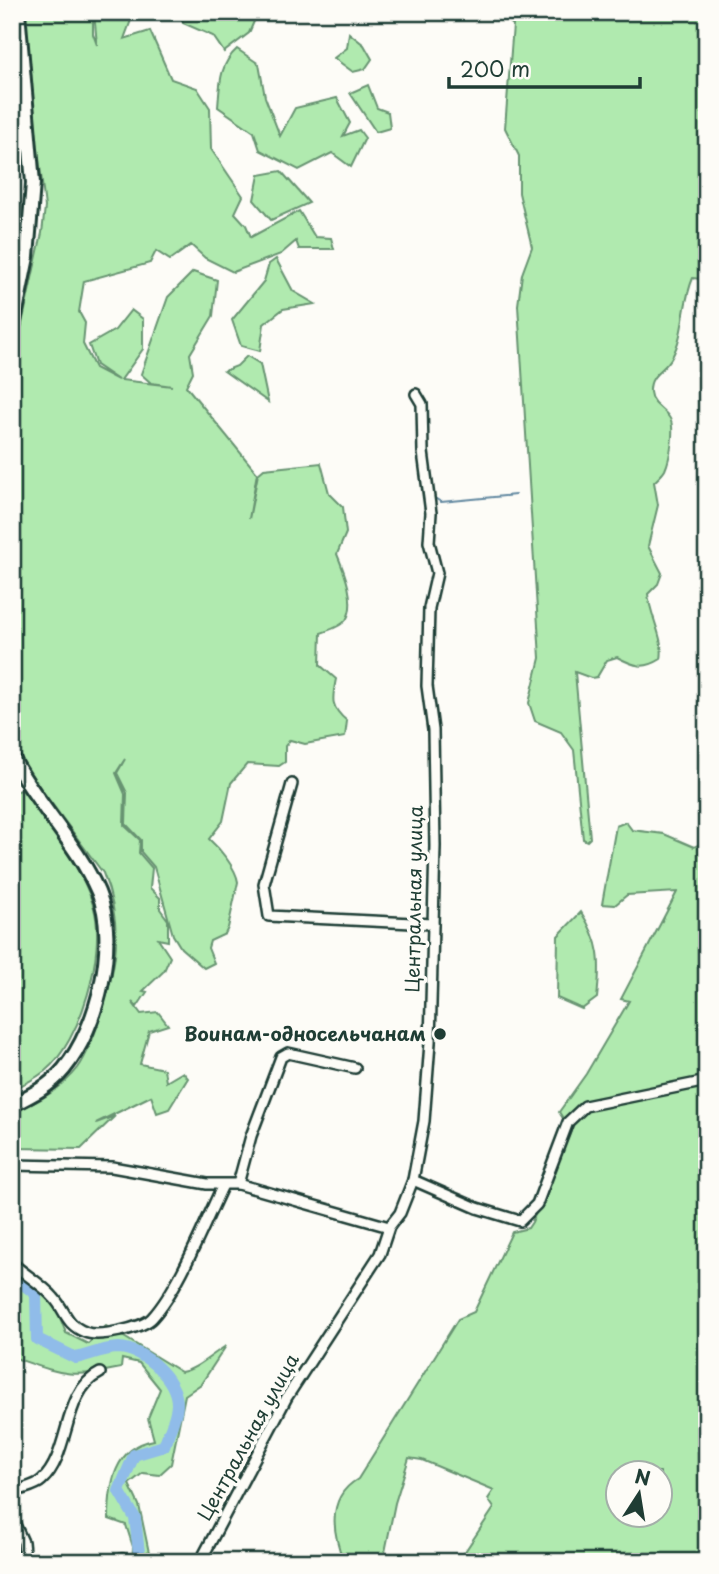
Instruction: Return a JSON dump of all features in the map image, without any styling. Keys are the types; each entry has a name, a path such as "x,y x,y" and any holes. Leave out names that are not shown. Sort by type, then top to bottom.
{"main road":[{"path":"12,331 27,257 33,183 18,12"},
{"path":"12,757 90,876 103,908 107,939 96,1001 77,1051 49,1084 12,1105"}],"street":[{"name":"Центральная улица","path":"200,1562 293,1387 380,1254 389,1227 400,1213 412,1180 424,1121 430,1043 433,924 433,730 427,686 429,608 437,573 429,542 431,513 422,404 416,394"},
{"path":"292,784 264,884 269,916 433,924"},
{"path":"238,1184 251,1136 281,1056 288,1053 355,1068"},
{"path":"412,1180 477,1208 520,1221 537,1204 568,1122 585,1106 707,1081"},
{"path":"12,1165 112,1167 223,1185 238,1184 389,1227"},
{"path":"12,1263 56,1300 64,1318 86,1333 113,1332 138,1325 151,1320 177,1280 223,1185"},
{"path":"12,1493 43,1480 59,1449 77,1395 91,1378 100,1373"},
{"path":"12,1518 23,1542 25,1562"}],"green space":[{"path":"21,12 93,12 93,34 97,45 94,12 134,12 124,39 150,31 171,79 197,88 210,108 211,149 243,196 235,213 246,225 251,237 299,211 315,237 331,238 334,249 299,249 296,241 281,254 233,272 205,258 191,245 170,260 156,251 150,263 84,281 79,312 85,323 83,344 95,368 118,380 96,365 89,345 115,330 131,310 143,319 143,349 121,380 172,386 151,383 141,374 168,297 193,272 217,280 213,316 190,354 193,372 186,386 257,473 249,519 258,474 264,469 321,463 329,493 343,507 346,533 337,554 348,587 350,605 344,622 321,633 320,665 336,679 334,702 347,721 345,737 305,744 290,740 285,746 285,762 279,766 247,764 231,783 223,821 209,839 231,865 238,882 228,928 225,934 210,941 208,948 214,963 204,968 181,948 173,935 154,867 141,852 141,840 126,824 127,793 117,773 125,759 116,773 125,794 124,825 140,840 139,853 152,868 150,888 160,898 160,909 168,920 168,941 158,939 170,957 164,971 143,991 147,992 137,1007 132,1002 141,1014 158,1012 168,1025 149,1031 140,1064 164,1069 166,1082 183,1072 188,1078 169,1109 157,1113 151,1096 96,1123 115,1116 81,1149 12,1148 12,1113 56,1089 71,1076 85,1057 108,988 116,941 113,907 103,873 27,770 12,738 12,369 42,233 45,207"},
{"path":"180,12 258,12 249,33 224,52 213,36 183,23"},
{"path":"504,12 707,12 707,285 701,279 693,278 676,348 669,362 655,376 650,386 653,400 669,417 672,428 667,465 654,482 658,505 648,546 662,573 658,584 648,594 661,644 661,659 639,666 617,657 607,660 597,677 591,678 575,672 590,838 587,841 583,839 574,750 561,732 535,721 529,703 540,658 518,305 522,274 532,247 519,193 519,156 505,128 513,25 505,18"},
{"path":"349,33 364,45 372,59 365,69 353,72 334,58 347,48"},
{"path":"237,49 259,64 265,97 280,136 295,108 337,98 350,123 343,136 359,130 365,138 351,167 332,153 299,170 260,150 254,132 218,107 224,69"},
{"path":"368,85 377,108 388,112 390,128 376,132 350,93"},
{"path":"18,163 19,206 12,245 12,167"},
{"path":"281,171 309,203 271,220 254,200 259,175"},
{"path":"276,259 293,291 315,304 283,309 264,324 260,351 241,346 232,320 264,281 269,264"},
{"path":"247,356 260,364 268,402 224,371 237,366"},
{"path":"22,790 63,846 81,876 89,892 97,926 88,995 70,1039 45,1071 12,1089 12,792"},
{"path":"626,822 632,830 664,834 694,847 707,841 707,1562 458,1562 494,1508 488,1499 494,1490 422,1460 409,1458 395,1503 383,1562 344,1562 335,1527 341,1495 358,1479 458,1319 474,1312 512,1232 528,1228 532,1222 571,1131 559,1112 586,1074 629,1001 621,999 677,892 627,895 615,905 602,904 616,826"},
{"path":"581,912 593,933 599,963 597,998 582,1009 557,998 558,936"},
{"path":"12,1268 54,1302 66,1333 88,1344 106,1326 181,1372 198,1365 226,1346 201,1384 185,1395 171,1464 159,1475 143,1473 129,1484 139,1505 151,1562 132,1562 133,1547 126,1525 109,1519 109,1506 116,1469 122,1459 141,1444 154,1440 148,1418 160,1389 139,1363 122,1359 121,1368 76,1374 54,1371 12,1357"}],"waterway":[{"path":"433,497 441,502 515,495"},
{"path":"12,1276 36,1294 37,1339 76,1358 108,1349 129,1350 157,1367 176,1394 177,1409 164,1446 134,1455 119,1491 135,1518 140,1562"}],"place":[{"name":"Воинам-односельчанам","path":"440,1034"}]}
